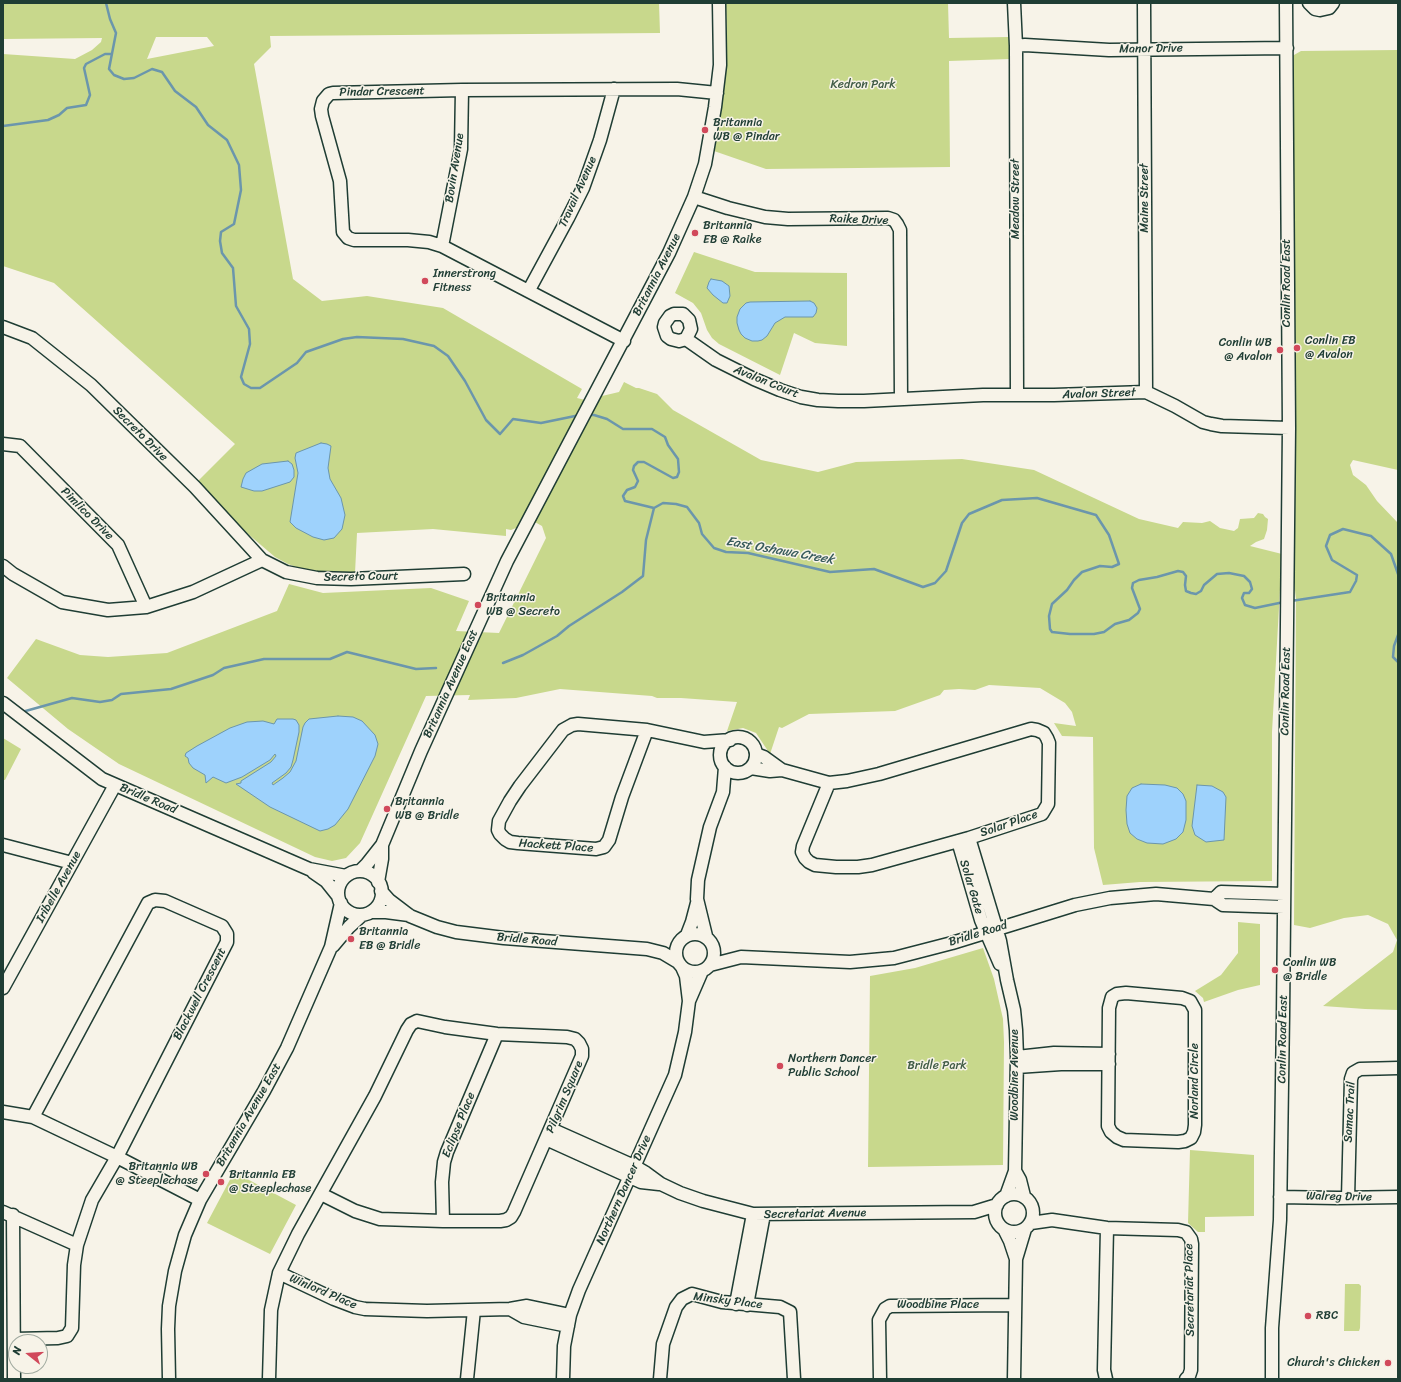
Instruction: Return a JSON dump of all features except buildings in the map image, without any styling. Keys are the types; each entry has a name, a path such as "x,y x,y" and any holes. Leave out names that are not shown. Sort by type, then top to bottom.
{"street":[{"name":"Britannia Avenue","path":"525,526 624,341 669,253 694,197 706,157 717,93 720,41 719,3"},
{"name":"Meadow Street","path":"1014,3 1016,46 1017,395"},
{"name":"Maine Street","path":"1144,3 1146,392"},
{"name":"Conlin Road East","path":"1272,1379 1272,1328 1280,1220 1289,428 1286,3"},
{"path":"1309,3 1311,6 1320,10 1329,8 1333,3"},
{"name":"Manor Drive","path":"1016,46 1025,45 1109,50 1287,48"},
{"name":"Travail Avenue","path":"529,290 568,218 582,188 600,140 614,89"},
{"name":"Pindar Crescent","path":"624,341 529,290 442,246 429,242 408,240 354,240 348,238 345,235 342,225 340,181 321,109 323,101 329,94 333,93 462,90 677,89 717,93"},
{"name":"Bovin Avenue","path":"442,246 461,149 462,90"},
{"name":"Raike Drive","path":"694,197 728,208 765,217 788,219 888,218 894,220 900,230 901,398"},
{"name":"Secreto Drive","path":"3,327 32,338 91,385 195,487 262,560"},
{"name":"Avalon Court","path":"686,340 704,353 735,370 780,390 801,397 838,401 901,398"},
{"name":"Avalon Street","path":"901,398 1146,392 1203,422 1210,424 1222,426 1289,428"},
{"name":"Pimlico Drive","path":"3,444 20,446 118,545 146,607"},
{"name":"Britannia Avenue East","path":"360,871 382,845 421,751 494,588 525,526"},
{"path":"3,566 13,574 62,602 108,610 146,607 193,592 262,560"},
{"name":"Secreto Court","path":"262,560 286,572 317,578 351,579 464,574"},
{"name":"Bridle Road","path":"3,703 102,779 309,869 326,881 339,900"},
{"name":"Hackett Place","path":"647,730 622,797 609,840 604,847 596,849 518,843 510,842 500,834 498,826 510,801 564,730 572,725 578,724 647,730 704,742 730,740"},
{"name":"Solar Place","path":"747,770 782,770 829,783 847,781 879,774 1031,729 1044,733 1048,738 1049,743 1048,804 1046,810 1042,814 963,840 872,865 836,867 821,866 809,862 805,858 802,852 803,846 829,783"},
{"path":"697,900 715,953 706,968 693,972 680,964 676,950 692,922 697,900 698,880 702,857 710,826 723,792 728,785 755,762 756,754 753,746 746,739 740,738 730,740 722,748 723,792"},
{"path":"704,742 723,764 735,773 747,770"},
{"name":"Solar Place","path":"756,754 764,757 782,770"},
{"name":"Iribelle Avenue","path":"3,988 115,785"},
{"name":"Solar Gate","path":"963,840 991,930"},
{"path":"3,845 72,863"},
{"name":"Britannia Avenue East","path":"380,887 382,845"},
{"name":"Bridle Road","path":"309,869 346,876"},
{"path":"360,871 370,874 380,887 379,904 366,913 357,915 348,911 339,900 340,885 346,876 360,871"},
{"name":"Bridle Road","path":"380,887 389,900 410,916"},
{"name":"Bridle Road","path":"1214,899 1221,892 1284,894"},
{"name":"Bridle Road","path":"709,939 722,949 741,957 850,962 876,960 923,951 1075,905 1110,898 1156,894 1214,899 1223,905 1284,907"},
{"name":"Blackwell Crescent","path":"33,1117 148,903 155,900 165,901 222,926 227,934 227,942 117,1157"},
{"name":"Britannia Avenue East","path":"170,1379 168,1329 169,1306 175,1271 185,1235 200,1200 287,1048 331,947 339,900"},
{"name":"Bridle Road","path":"366,913 386,912 410,916 437,927 476,935 647,949 663,953 680,964"},
{"name":"Britannia Avenue East","path":"331,947 349,927 366,913"},
{"name":"Woodbine Avenue","path":"991,930 1000,941 1014,1010 1017,1062 1015,1171 1006,1196"},
{"path":"684,937 698,933 709,939"},
{"name":"Bridle Road","path":"647,949 665,945 684,937"},
{"name":"Bridle Road","path":"706,968 741,957"},
{"name":"Northern Dancer Drive","path":"563,1379 564,1346 569,1320 579,1290 675,1075 682,1046 689,1001 686,976 680,964"},
{"name":"Northern Dancer Drive","path":"689,1001 706,968"},
{"name":"Norland Circle","path":"1126,992 1182,998 1190,1001 1195,1010 1195,1125 1191,1138 1178,1142 1124,1140 1111,1132 1108,1126 1109,1059 1109,1008 1112,997 1126,992"},
{"name":"Pilgrim Square","path":"418,1021 445,1027 497,1034 567,1037 576,1039 580,1043 582,1056 548,1134 511,1217 506,1220 443,1221 380,1219 355,1211 321,1194 371,1103 407,1030 412,1024 418,1021"},
{"name":"Eclipse Place","path":"443,1221 442,1182 444,1162 497,1034"},
{"path":"1017,1062 1054,1054 1109,1059"},
{"name":"Samac Trail","path":"1348,1198 1351,1079 1353,1073 1360,1069 1398,1068"},
{"path":"3,1112 33,1117 117,1157 200,1200"},
{"name":"Secretariat Avenue","path":"548,1134 632,1171 646,1173 661,1184 680,1193 703,1201 759,1214 974,1212 997,1205"},
{"path":"48,1338 67,1336 72,1328 74,1265 77,1245 92,1200 117,1157"},
{"name":"Woodbine Avenue","path":"1015,1171 1020,1180 1024,1196"},
{"path":"279,1273 292,1244 321,1194"},
{"path":"1014,1379 1016,1259 1033,1209 1024,1196 1014,1194 1006,1196 997,1205 996,1219 1004,1229 1010,1241 1016,1259"},
{"name":"Walreg Drive","path":"1280,1197 1398,1197"},
{"name":"Secretariat Place","path":"1033,1209 1052,1220 1107,1228 1178,1230 1186,1232 1191,1239 1192,1244 1191,1370 1186,1379"},
{"name":"Secretariat Avenue","path":"974,1212 996,1219"},
{"path":"14,1334 8,1213 77,1245"},
{"path":"742,1304 759,1214"},
{"name":"Secretariat Place","path":"1028,1226 1052,1220"},
{"path":"1004,1229 1013,1231 1028,1226"},
{"path":"1106,1379 1104,1370 1107,1228"},
{"name":"Winlord Place","path":"269,1379 271,1310 279,1273 334,1299 365,1309 474,1310 510,1309 527,1306 569,1320"},
{"name":"Minsky Place","path":"660,1379 663,1344 676,1307 682,1298 692,1294 722,1302 780,1307 790,1312 794,1379"},
{"name":"Woodbine Place","path":"880,1379 879,1320 885,1309 890,1306 1015,1305"},
{"path":"467,1379 474,1310"}],"green space":[{"path":"3,3 659,3 660,33 270,36 271,47 254,64 293,279 322,301 367,296 443,308 582,389 577,398 585,400 619,392 624,382 636,388 657,394 673,410 761,460 818,472 856,462 962,459 1034,470 1139,519 1178,528 1183,522 1202,523 1210,521 1220,528 1234,531 1238,528 1240,519 1254,518 1258,513 1263,514 1268,519 1264,539 1250,546 1282,554 1272,732 1272,881 1140,882 1103,885 1094,848 1093,737 1062,736 1054,723 1076,726 1072,712 1065,703 1040,688 989,685 975,690 944,690 940,695 895,711 809,714 782,728 779,727 770,754 756,733 743,728 727,731 737,702 657,698 652,696 560,689 516,698 468,700 470,695 426,696 360,843 346,858 332,861 315,857 119,764 68,729 7,678 36,639 80,655 108,657 167,653 277,611 289,584 323,593 431,588 469,601 456,631 499,633 546,538 542,526 533,521 511,530 506,529 506,536 433,529 357,533 355,573 323,573 308,571 288,564 275,557 234,522 196,483 235,444 54,283 3,266 3,54 75,59 92,50 101,42 102,38 3,39","holes":["156,37 207,37 214,46 147,59"]},
{"name":"Kedron Park","path":"726,3 948,3 949,38 1009,37 1010,59 949,61 950,167 766,169 714,151 719,131 725,80 727,47"},
{"path":"1398,50 1398,470 1353,460 1350,465 1353,475 1366,485 1377,501 1398,523 1398,1010 1323,1006 1393,952 1397,940 1388,924 1368,915 1344,918 1310,928 1294,925 1296,599 1289,539 1287,59 1301,51"},
{"path":"694,252 755,272 847,273 847,346 815,343 794,333 780,375 719,344 712,338 707,330 701,313 693,303 675,293"},
{"path":"3,738 21,749 5,780 3,780"},
{"path":"1238,922 1260,924 1260,985 1238,990 1204,1002 1203,998 1195,991 1221,975 1238,953"},
{"name":"Bridle Park","path":"983,948 994,979 1003,1019 1003,1165 868,1167 870,976 915,968"},
{"path":"1190,1150 1254,1155 1254,1216 1205,1217 1205,1232 1198,1232 1188,1223"},
{"path":"234,1172 296,1205 270,1254 207,1223"},
{"path":"1345,1284 1359,1284 1361,1286 1359,1331 1344,1331"}],"water":[{"path":"711,279 722,281 729,286 730,296 727,303 723,303 707,288"},
{"path":"810,301 814,303 817,308 813,317 785,317 775,323 767,336 762,340 752,341 745,338 739,330 737,317 740,309 746,303"},
{"path":"321,443 331,446 328,468 330,479 341,498 345,515 342,529 334,538 324,540 313,537 296,528 290,522 298,473 295,458 296,453"},
{"path":"288,461 292,464 294,470 294,477 290,482 262,491 254,491 241,487 246,473 262,464"},
{"path":"338,716 353,717 362,721 375,735 378,744 375,756 348,809 335,825 328,829 320,831 270,807 236,784 241,783 241,781 271,762 276,756 275,754 270,760 242,777 226,783 213,777 206,783 205,775 193,768 189,763 188,758 185,756 186,753 197,746 230,728 247,722 263,721 274,724 277,719 296,720 299,725 299,732 291,767 286,773 272,783 273,785 290,772 296,761 305,723 309,719"},
{"path":"1141,784 1165,785 1177,788 1183,794 1186,801 1186,820 1183,832 1176,839 1163,844 1147,843 1137,839 1130,833 1127,824 1127,796 1132,788"},
{"path":"1197,785 1212,786 1223,792 1226,797 1224,840 1206,842 1195,835 1192,826"}],"waterway":[{"name":"East Oshawa Creek","path":"106,3 110,19 116,33 109,69 114,75 124,79 134,78 152,69 162,72 175,91 196,107 208,125 227,140 239,165 241,190 234,224 221,232 220,241 222,253 233,268 236,306 249,329 250,344 241,377 244,384 251,388 260,388 297,363 306,352 343,339 357,337 403,339 434,346 448,356 465,381 486,420 500,434 513,419 541,423 580,415"},
{"path":"3,126 48,120 59,115 67,108 86,105 90,95 84,68 86,64 105,54 111,54"},
{"name":"East Oshawa Creek","path":"587,415 594,415 607,419 623,429 652,429 665,437 668,445 678,459 679,472 677,477 673,478 644,462 638,462 634,466 633,470 638,481 635,487 627,490 623,496 625,501 654,508 663,503 687,507 699,523 702,534 714,548 726,552 748,553 830,572 874,569 923,587 935,583 946,571 962,523 969,514 1002,500 1037,498 1096,515 1109,535 1119,564 1112,567 1100,566 1082,572 1074,580 1067,590 1052,604 1049,616 1050,629 1052,632 1094,634 1104,632 1115,624 1129,620 1138,613 1140,609 1132,588 1133,583 1139,580 1178,571 1183,572 1186,576 1186,591 1191,593 1196,594 1201,591 1204,585 1217,574 1229,573 1244,576 1250,582 1252,589 1249,593 1244,593 1242,598 1245,605 1255,608 1284,602"},
{"path":"503,663 523,655 557,636 569,626 622,592 643,576 646,540 654,508"},
{"name":"East Oshawa Creek","path":"1291,601 1350,592 1356,581 1357,575 1332,560 1326,546 1330,535 1343,529 1371,536 1391,554 1398,574"},
{"name":"East Oshawa Creek","path":"1398,635 1394,646 1393,657 1398,662"},
{"path":"22,712 72,698 100,702 112,700 121,694 171,689 213,675 224,668 264,659 330,659 347,652 416,669 436,668"}],"place":[{"name":"Britannia WB @ Pindar","path":"705,130"},
{"name":"Britannia EB @ Raike","path":"695,233"},
{"name":"Innerstrong Fitness","path":"425,281"},
{"name":"Conlin EB @ Avalon","path":"1297,348"},
{"name":"Conlin WB @ Avalon","path":"1280,350"},
{"name":"Britannia WB @ Secreto","path":"478,605"},
{"name":"Britannia WB @ Bridle","path":"387,809"},
{"name":"Britannia EB @ Bridle","path":"351,939"},
{"name":"Conlin WB @ Bridle","path":"1275,970"},
{"name":"Northern Dancer Public School","path":"780,1066"},
{"name":"Britannia WB @ Steeplechase","path":"206,1174"},
{"name":"Britannia EB @ Steeplechase","path":"221,1182"},
{"name":"RBC","path":"1308,1316"},
{"name":"Church's Chicken","path":"1388,1363"}]}
